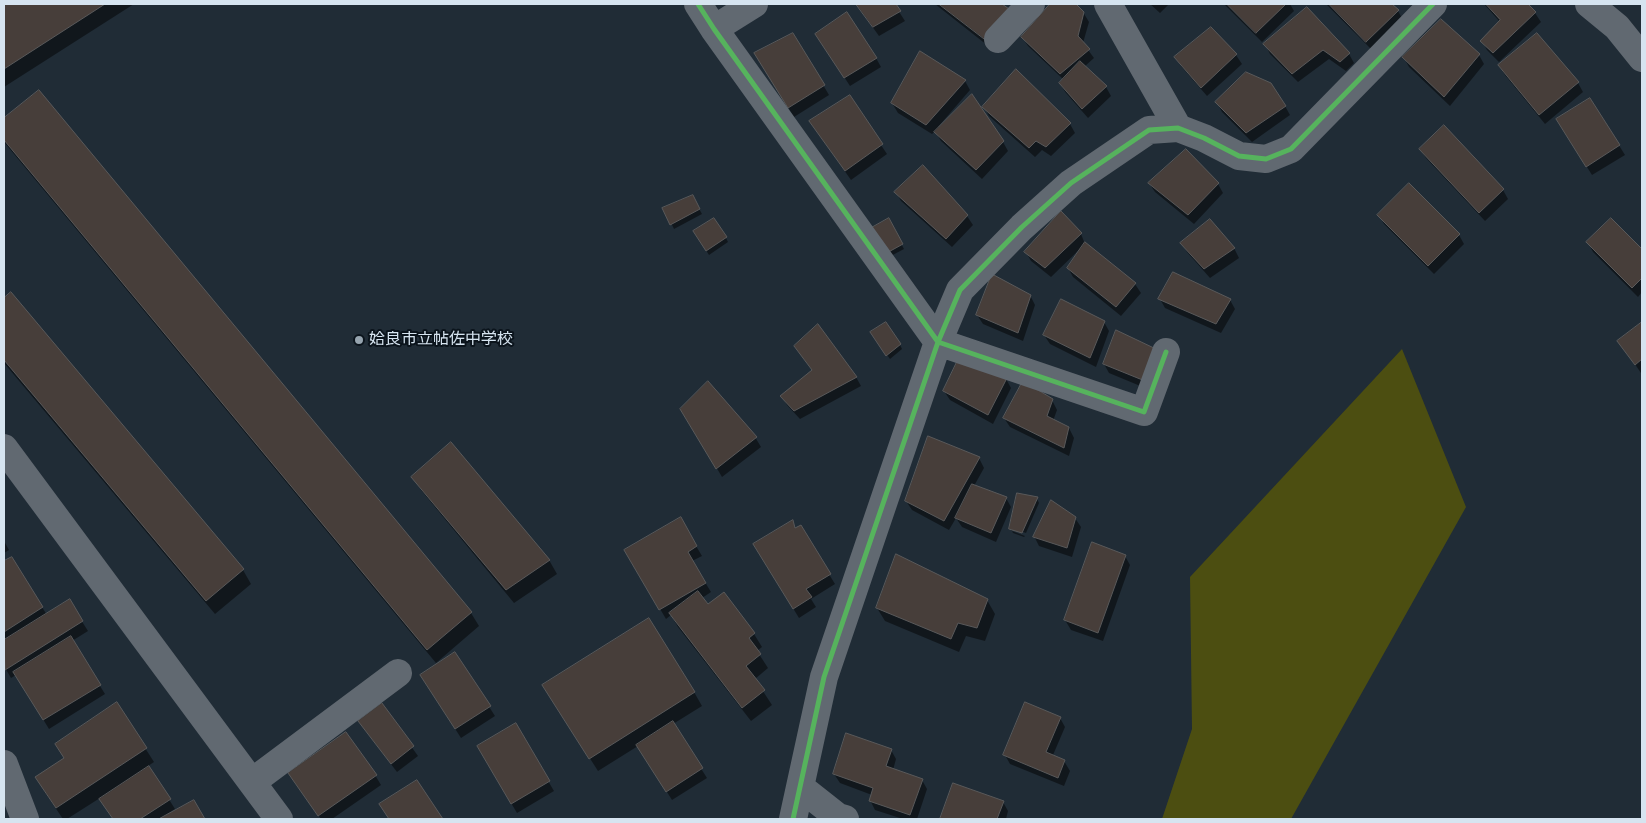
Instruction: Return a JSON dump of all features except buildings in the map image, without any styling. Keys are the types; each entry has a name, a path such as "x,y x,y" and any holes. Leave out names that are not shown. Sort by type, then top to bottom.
{"street":[{"path":"698,4 938,342 1144,412 1166,352"},
{"path":"714,29 754,4"},
{"path":"998,39 1031,4"},
{"path":"1108,4 1178,128"},
{"path":"1589,4 1618,27 1642,58"},
{"path":"793,819 824,677 938,342 960,290 1029,221 1072,183 1149,130 1178,128 1204,138 1239,156 1266,158 1291,149 1430,5"},
{"path":"4,448 279,819"},
{"path":"252,782 398,673"},
{"path":"4,764 25,819"},
{"path":"800,787 838,816 845,819"}],"shaded area":[{"path":"1402,349 1466,507 1291,819 1162,819 1192,729 1190,577"}],"cycle path":[{"path":"698,4 938,342 1144,412 1166,352"},
{"path":"793,819 824,677 938,342 960,290 1022,227 1071,183 1149,130 1178,128 1204,138 1239,156 1266,159 1291,149 1433,4"}],"place":[{"name":"姶良市立帖佐中学校","path":"359,340"}]}
